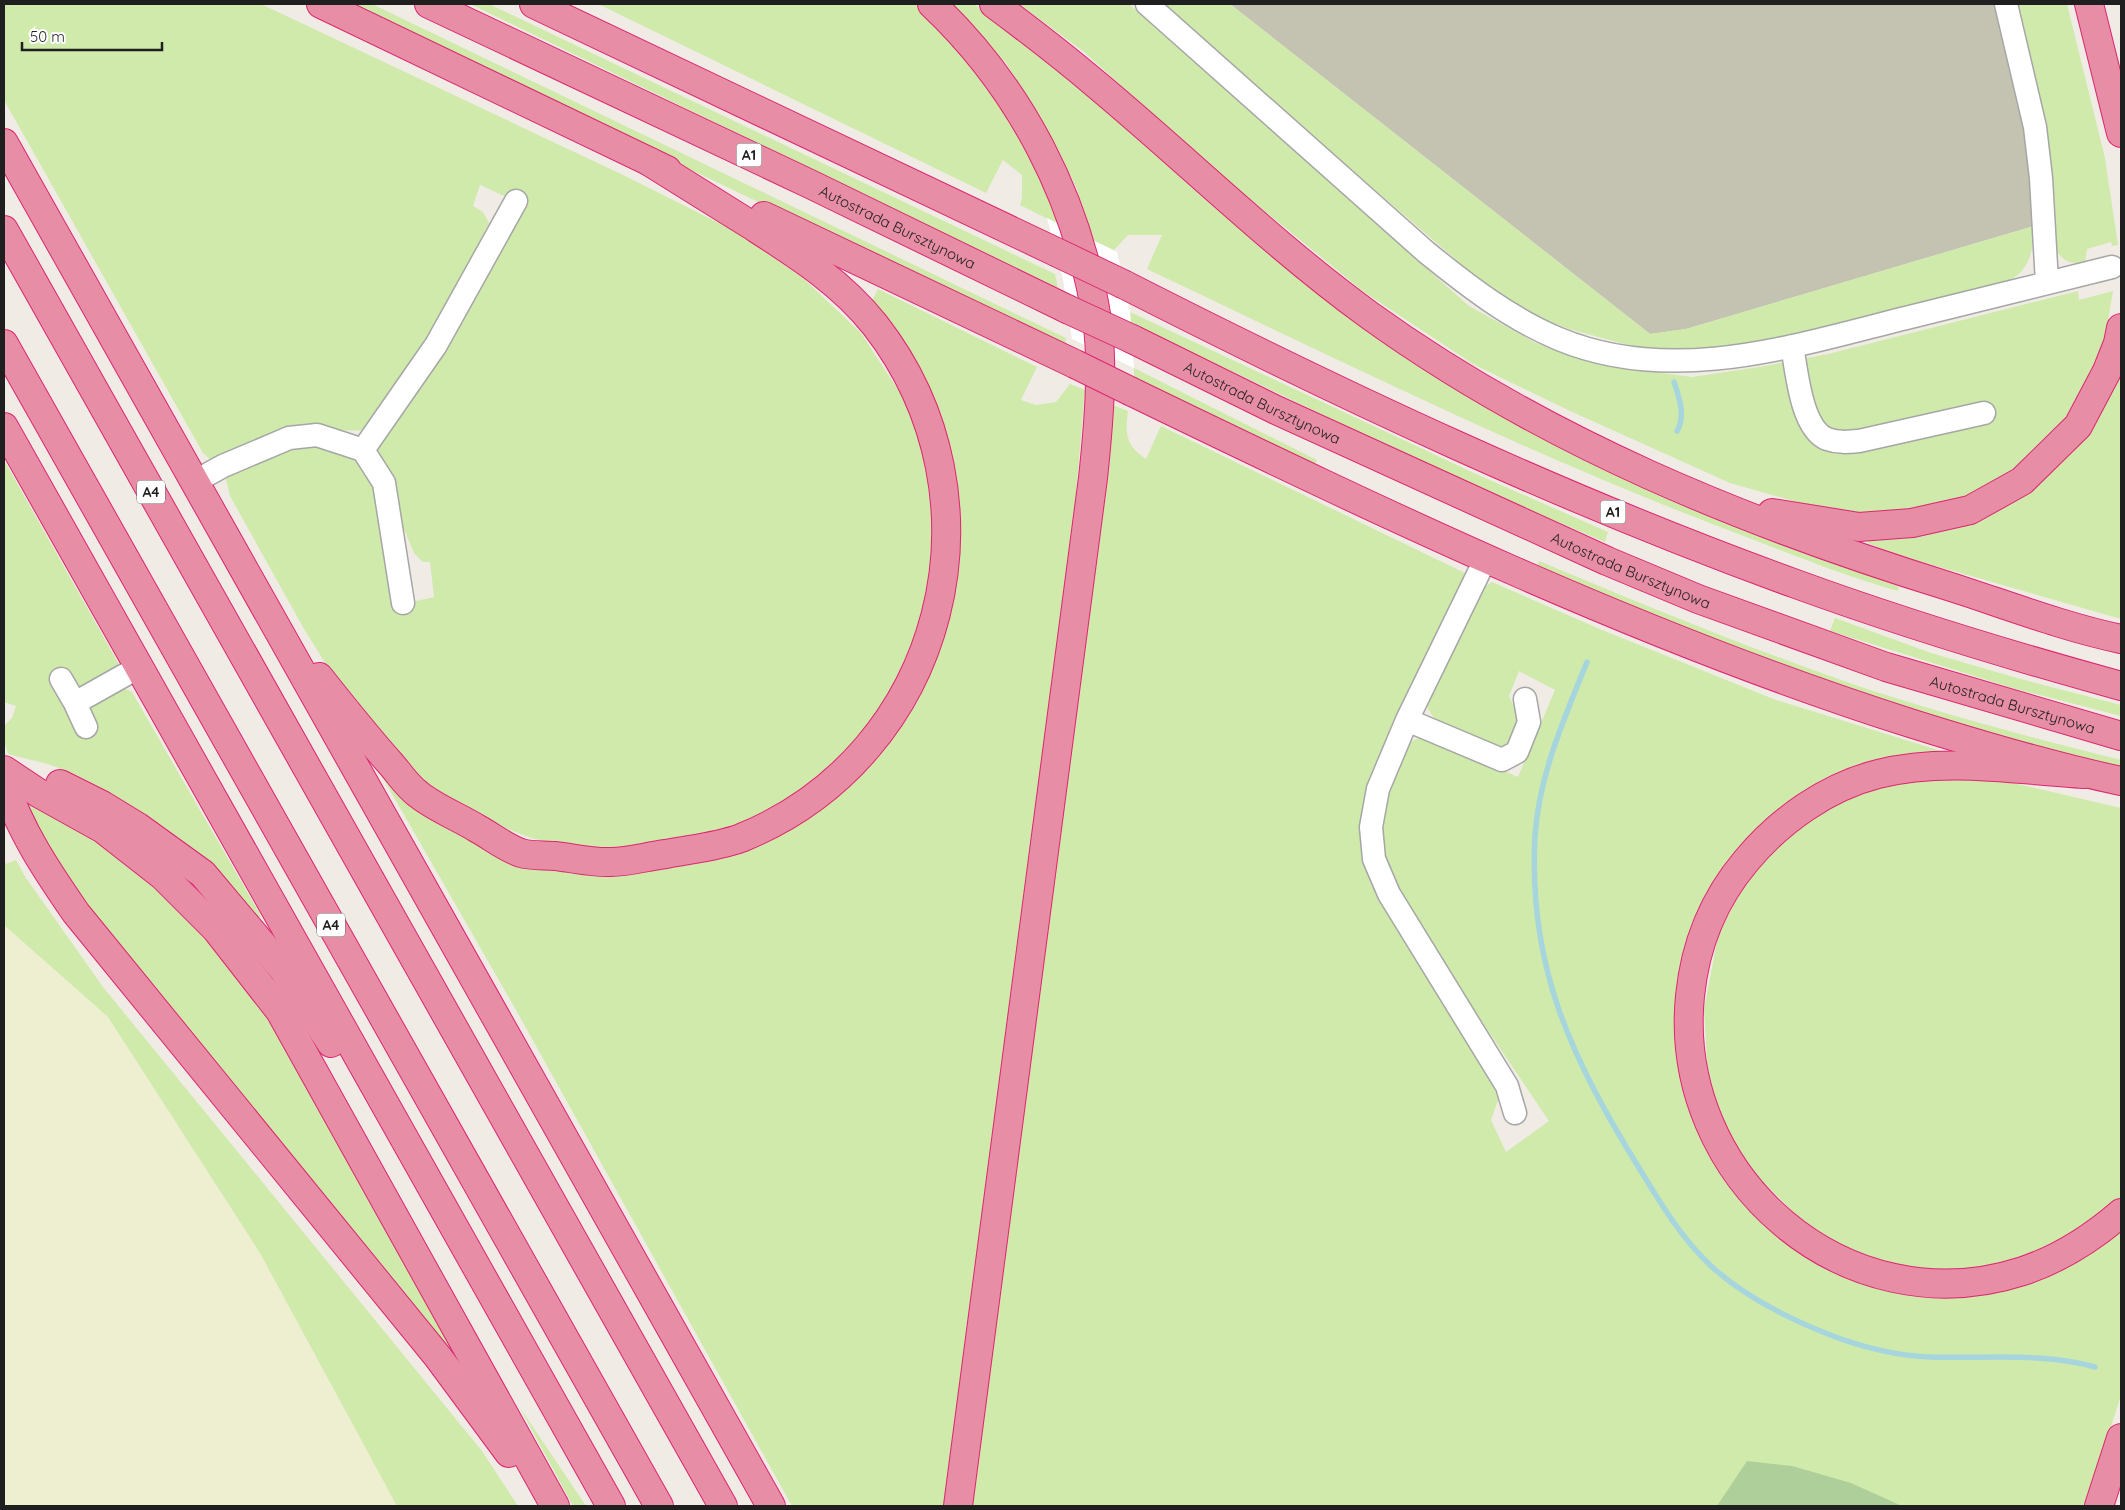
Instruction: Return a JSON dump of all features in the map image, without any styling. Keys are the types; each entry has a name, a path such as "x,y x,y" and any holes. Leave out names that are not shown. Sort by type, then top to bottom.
{"highway":[{"path":"321,4 1485,560 1576,600 1819,694 1982,745 2084,774 2121,782"},
{"name":"Autostrada Bursztynowa","path":"429,4 801,179 1276,410 1606,561 1698,599 1886,667 2121,736"},
{"name":"A1","path":"534,4 1125,285 1347,394 1551,486 1673,538 1797,585 1919,626 2121,686"},
{"path":"932,4 978,52 1004,87 1029,125 1052,169 1072,221 1089,281 1097,321 1098,353 1098,423 1092,487 958,1506"},
{"path":"994,4 1098,85 1235,208 1368,314 1442,365 1536,420 1645,475 1717,505 1880,565 2121,639"},
{"path":"2089,4 2121,133"},
{"path":"4,143 771,1506"},
{"path":"268,614 364,733 417,793 520,852 611,862 719,845 743,837 795,809 822,790 862,753 891,716 917,671 934,620 941,590 946,560 946,504 938,454 930,430 912,384 886,341 873,323 827,276 650,162"},
{"name":"A4","path":"4,230 722,1506"},
{"path":"1717,505 1859,527 1912,524 1970,510 2022,481 2078,426 2107,371 2118,343 2121,328"},
{"name":"A4","path":"4,344 659,1506"},
{"path":"4,427 611,1506"},
{"path":"4,762 50,780 102,805 203,874 283,969 344,1062 429,1181"},
{"path":"2084,774 1960,765 1925,766 1858,780 1803,809 1777,829 1754,852 1724,891 1711,916 1700,943 1692,977 1688,1034 1694,1079 1700,1099 1708,1122 1734,1171 1767,1210 1789,1229 1812,1246 1837,1258 1878,1274 1900,1279 1944,1283 1991,1278 2022,1271 2049,1260 2100,1231 2121,1213"},
{"path":"4,770 40,794 103,829 163,876 216,929 280,1011 555,1506"},
{"path":"4,782 20,824 39,859 76,913 438,1357 548,1506"},
{"path":"2099,1506 2121,1438"}],"street":[{"path":"1147,4 1426,252 1471,289 1511,316 1560,340 1607,353 1654,360 1726,359 1792,346 2112,267"},
{"path":"2006,4 2035,127 2041,178 2047,283"},
{"path":"362,450 436,345 516,201"},
{"path":"1792,346 1806,412 1813,428 1826,438 1841,442 1858,441 1984,414"},
{"path":"194,482 223,466 289,438 317,435 362,450 384,482 403,603"},
{"path":"1485,560 1407,720 1378,789 1370,826 1374,859 1389,894 1507,1086 1515,1114"},
{"path":"75,703 139,667"},
{"path":"61,678 86,727"},
{"path":"1407,720 1502,760 1517,752 1528,722 1525,699"}],"shaded area":[{"path":"1230,4 1997,4 2027,131 2034,226 1686,329 1650,334"},
{"path":"4,925 108,1017 260,1253 397,1506 4,1506"}],"green space":[{"path":"4,4 261,4 621,174 741,234 804,279 861,333 906,402 927,462 936,513 933,583 913,661 870,728 786,805 727,832 633,849 575,848 531,838 489,822 437,795 396,757 347,698 304,629 230,496 226,479 243,465 300,443 355,453 375,480 394,606 434,597 430,562 423,562 414,553 372,452 520,203 480,185 473,206 483,212 489,223 431,329 363,430 354,431 311,427 289,429 261,437 232,456 212,461 203,453 4,100"},
{"path":"345,4 372,4 1066,338 1066,347 898,269"},
{"path":"470,4 489,4 1055,274 1058,288"},
{"path":"598,4 915,4 943,28 1001,98 1040,166 1062,226 1020,205 1022,198 1022,175 1003,160 986,193"},
{"path":"950,4 974,4 1036,48 1216,209 1312,289 1396,346 1868,574 1899,587 1898,591 1808,561 1574,468 1431,404 1147,269 1162,235 1128,235 1114,250 1090,239 1077,189 1046,128 1006,63"},
{"path":"1019,4 1129,4 1469,306 1536,343 1608,366 1692,377 1759,367 1828,354 2078,291 2079,300 2113,291 2105,338 2083,397 2058,437 2019,471 1970,499 1911,513 1863,515 1797,502 1730,483 1568,410 1473,364 1364,292 1219,174 1083,51"},
{"path":"1164,4 1230,4 1650,334 1686,329 2034,226 2031,254 2024,268 2018,274 2001,284 1761,343 1722,347 1657,349 1628,345 1569,329 1532,314 1496,294 1325,147"},
{"path":"2017,4 2067,4 2105,158 2118,245 2112,246 2111,242 2087,249 2085,262 2076,263 2068,261 2056,250"},
{"path":"878,289 1037,367 1021,400 1036,405 1056,402 1070,384 1085,390 1075,506 1034,835 944,1506 792,1506 516,1010 380,773 429,812 500,850 729,853 792,826 853,779 908,714 938,652 956,585 961,516 952,455 934,402 903,345 871,303"},
{"path":"1130,312 1476,474 1608,532 1605,542 1470,485 1131,323"},
{"path":"2121,366 2121,619 1908,558 1867,543 1870,536 1964,519"},
{"path":"1134,368 1317,460 1314,467 1134,377"},
{"path":"1110,404 1128,411 1128,439 1134,449 1146,459 1161,426 1467,574 1381,769 1371,871 1500,1095 1491,1120 1506,1152 1549,1121 1460,989 1386,865 1381,827 1387,794 1410,742 1423,736 1518,777 1555,690 1519,671 1509,696 1519,721 1518,734 1508,746 1499,752 1435,720 1426,705 1477,592 1492,582 1602,630 1776,700 1951,754 1755,834 1679,1040 1690,1107 1733,1187 1917,1291 2121,1228 2121,1395 2086,1506 971,1506 1105,487"},
{"path":"4,460 121,668 83,688 75,686 90,709 91,704 119,686 132,692 261,916 257,920 212,874 165,832 140,813 86,780 44,763 8,754 4,741 4,726 12,718 16,706 4,702"},
{"path":"1539,561 1745,645 1870,690 1995,727 2121,760 2121,772 2009,742 1783,668 1536,569"},
{"path":"1835,618 1931,653 2121,705 2121,716 2016,689 1830,631"},
{"path":"1930,776 2001,780 2121,808 2121,1202 2039,1254 1988,1267 1941,1270 1893,1264 1834,1243 1796,1215 1754,1173 1726,1131 1708,1079 1704,1009 1718,936 1744,884 1784,838 1831,802 1880,785"},
{"path":"24,797 111,849 153,882 244,979 280,1036 476,1389 80,901 46,846"},
{"path":"4,857 6,864 16,860 26,878 103,987 482,1451 518,1506 397,1506 260,1253 108,1017 4,925"},
{"path":"519,1406 586,1506 573,1506"},
{"path":"1747,1461 1792,1466 1851,1483 1902,1506 1717,1506"}],"pier":[{"path":"1047,218 1117,252 1130,312 1134,368 1072,339 1063,279"}],"waterway":[{"path":"1674,382 1680,400 1681,413 1680,425 1677,431"},
{"path":"1587,662 1547,769 1537,813 1535,883 1539,926 1546,968 1573,1046 1612,1123 1679,1230 1711,1266 1756,1300 1789,1317 1852,1343 1908,1355 2055,1359 2095,1367"}]}
